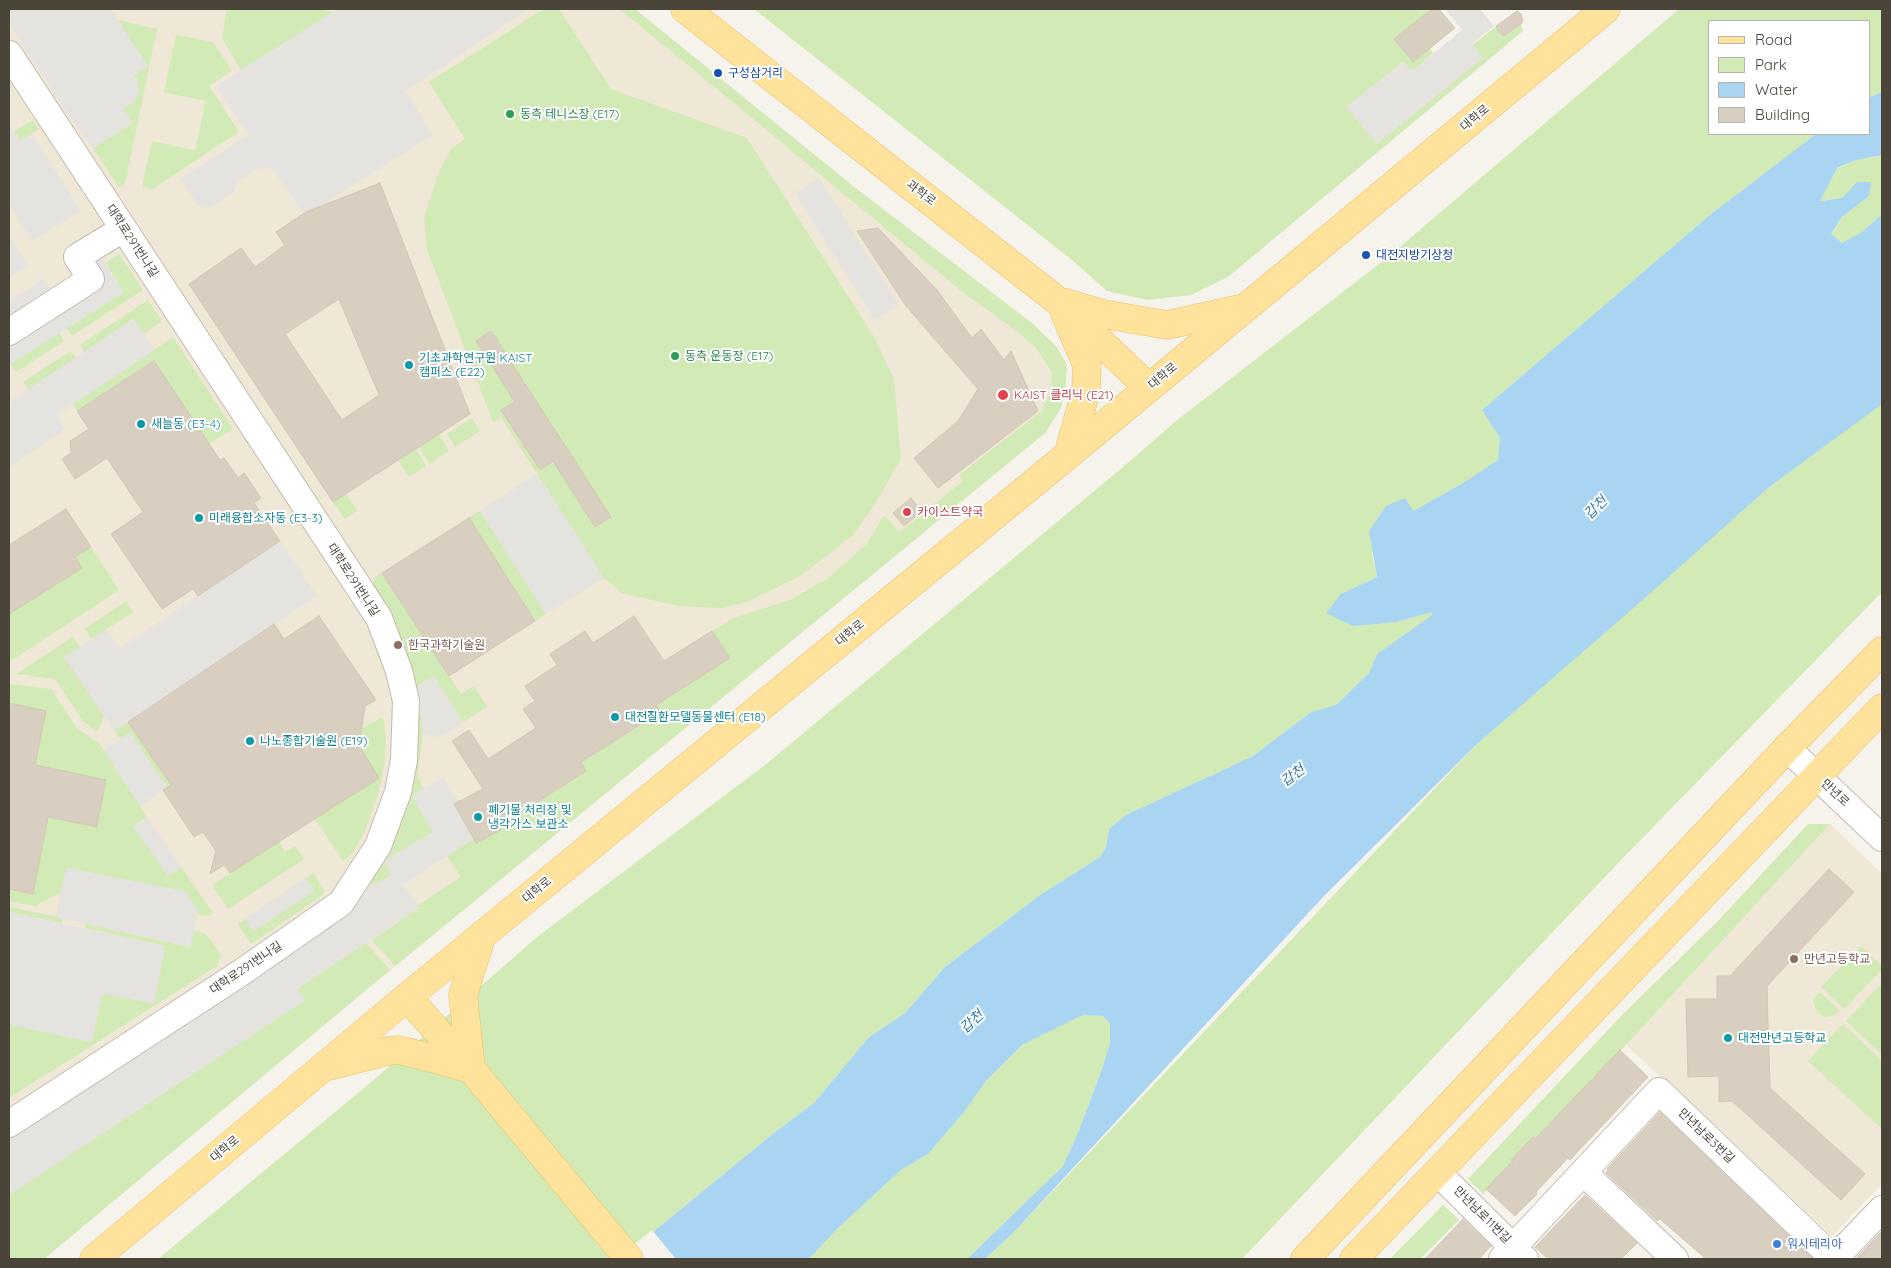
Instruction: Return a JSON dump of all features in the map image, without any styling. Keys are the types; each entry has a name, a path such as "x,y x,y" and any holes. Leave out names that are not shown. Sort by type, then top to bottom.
{"main road":[{"name":"과학로","path":"685,9 1060,302 1149,388"},
{"name":"대학로","path":"94,1259 407,997 1068,455 1606,9"},
{"path":"1060,302 1103,314 1167,325 1246,308"},
{"path":"1060,302 1087,364 1086,391 1068,455"},
{"path":"1305,1259 1787,748 1882,651"},
{"path":"1354,1259 1882,708"},
{"path":"471,1069 463,995 482,935"},
{"path":"407,997 471,1069 629,1259"},
{"path":"322,1068 388,1050 407,1052 471,1069"}],"street":[{"name":"대학로291번나길","path":"9,54 379,618 398,671 406,701 404,760 398,792 378,846 340,903 242,972 9,1124"},
{"path":"9,332 91,280 77,257 123,229"},
{"name":"만년로","path":"1787,748 1882,838"},
{"name":"만년남로3번길","path":"1514,1255 1583,1172 1659,1091 1834,1259"},
{"name":"만년남로11번길","path":"1437,1172 1514,1255"},
{"path":"1583,1172 1675,1259"},
{"path":"1834,1259 1882,1209"}],"shaded area":[{"name":"한국과학기술원","path":"9,9 635,9 853,186 1033,324 1056,346 1067,365 1065,391 1061,408 1045,433 347,1006 44,1259 9,1259"},
{"path":"9,9 110,9 148,66 134,75 139,89 138,96 134,102 123,108 133,123 93,148 70,117 9,23"},
{"path":"338,9 528,9 406,91 432,135 305,216 273,169 261,167 237,182 234,192 212,206 198,206 181,178 249,135 216,86"},
{"path":"1445,9 1480,9 1494,26 1472,44 1483,58 1377,144 1346,107 1403,62 1412,71 1462,30"},
{"path":"9,124 20,141 32,134 81,211 32,241 9,204"},
{"path":"819,178 899,305 875,320 795,193"},
{"path":"9,236 28,265 9,278"},
{"path":"101,256 124,292 9,365 9,301 43,279 50,289"},
{"path":"134,319 155,350 57,415 65,429 9,467 9,402"},
{"path":"537,474 604,578 546,614 480,511"},
{"path":"280,541 317,596 114,731 64,657 106,629 120,648"},
{"path":"433,676 463,722 440,737 423,734 416,687"},
{"path":"130,733 167,787 140,806 104,750"},
{"path":"443,778 458,803 454,805 473,839 403,885 419,908 297,988 305,1000 9,1195 9,1141 342,918 368,887 392,876 384,861 433,832 412,796"},
{"path":"147,817 181,867 168,876 133,826"},
{"name":"만년고등학교","path":"1830,824 1882,874 1882,1184 1832,1236 1626,1045"},
{"path":"66,868 185,891 198,911 190,947 56,917"},
{"path":"306,878 314,891 253,931 245,919"},
{"path":"9,912 165,946 154,1003 102,994 92,1042 9,1024"}],"green space":[{"path":"227,9 317,9 333,12 241,70 222,38"},
{"name":"동측 운동장 (E17)","path":"544,9 559,9 611,89 747,138 874,337 894,379 901,458 877,501 853,535 802,575 749,601 723,608 678,606 622,593 604,578 501,417 493,422 427,250 424,217 439,172 451,149 465,139 429,82"},
{"path":"620,9 635,9 853,186 1033,324 1056,346 1067,365 1065,391 1061,408 1045,433 395,966 372,940 419,908 417,906 461,877 447,856 473,839 476,843 501,830 503,823 586,771 581,762 660,712 656,705 729,658 712,631 734,618 790,600 827,579 867,544 884,515 899,532 963,481 959,475 1042,411 1051,391 1052,372 1036,348 1013,328 966,295"},
{"path":"754,9 1432,9 1394,39 1413,62 1430,48 1433,53 1412,72 1403,62 1347,107 1483,58 1472,45 1498,25 1497,29 1502,35 1509,33 1521,24 1523,31 1228,277 1191,295 1148,300 1107,291 1072,260"},
{"path":"1679,9 1882,9 1882,92 1871,97 1871,20 1708,20 1708,135 1815,135 1711,214 1482,410 1500,438 1499,460 1413,511 1372,553 1377,577 1341,594 1397,622 1432,612 1431,617 1377,654 1369,673 1336,705 1311,712 1253,756 1126,815 1109,829 1106,848 1100,857 1040,895 945,967 905,1013 868,1038 814,1103 775,1132 620,1259 158,1259 376,1078 537,937 765,765 1176,421 1388,257"},
{"path":"118,20 157,29 125,184 119,187 93,148 133,123 123,108 134,102 137,80 134,75 147,66"},
{"path":"176,35 213,42 232,71 209,86 239,132 152,189 142,187 152,141 195,150 206,101 164,92"},
{"path":"33,120 39,129 20,141 14,131"},
{"path":"1882,155 1882,214 1862,232 1842,243 1831,235 1842,217 1869,196 1857,183 1842,198 1819,201 1824,189 1836,169 1856,160"},
{"path":"119,254 143,290 72,336 67,328 124,292 106,263"},
{"path":"148,300 162,321 143,334 133,319 84,352 80,345"},
{"path":"59,333 64,341 16,372 11,364"},
{"path":"173,337 233,429 209,444 154,361 77,411 73,404"},
{"path":"71,351 76,358 28,389 23,382"},
{"path":"1882,403 1882,592 1622,859 1242,1259 985,1259 1014,1232 1477,744 1768,488"},
{"path":"472,418 480,431 455,447 447,434"},
{"path":"439,434 449,451 430,464 419,447"},
{"path":"416,449 426,466 409,477 398,460"},
{"path":"346,494 357,510 345,519 333,502"},
{"path":"480,511 546,614 535,621 469,518"},
{"path":"91,547 119,590 9,662 9,614 82,568 75,557"},
{"path":"382,573 461,694 474,686 487,707 463,722 434,676 416,687 373,586 375,577"},
{"path":"126,601 133,612 91,639 85,629"},
{"path":"73,637 80,647 65,657 104,716 98,732 83,721 55,679 16,674"},
{"path":"9,684 51,689 76,727 101,745 147,817 133,826 168,875 181,867 213,913 209,916 197,915 198,911 67,868 61,892 35,906 9,901 9,889 33,893 44,836 41,816 97,827 106,780 35,765 14,710 9,702"},
{"path":"418,714 421,714 423,734 417,775 424,789 412,796 433,832 384,861 392,875 368,887 366,884 383,858 400,826 413,774"},
{"path":"383,717 386,737 384,767 379,791 365,831 352,854 343,861 315,819 379,778 359,746 362,728"},
{"path":"128,722 171,785 167,787 130,733 120,739 114,731"},
{"path":"1808,824 1830,824 1626,1045 1483,1194 1468,1179 1622,1015 1717,922"},
{"path":"279,842 285,852 295,846 304,859 228,909 212,885"},
{"path":"313,873 325,891 320,897 251,944 238,924 245,919 254,931 314,891 306,878"},
{"path":"9,907 63,918 62,923 9,912"},
{"path":"86,923 190,947 194,930 206,934 221,955 217,966 9,1098 9,1024 92,1042 102,993 154,1003 165,946 85,928"},
{"path":"366,943 390,970 44,1259 9,1259 9,1195 304,1001 297,989"},
{"path":"1861,946 1882,966 1882,969 1844,1009 1821,987"},
{"path":"1880,985 1882,987 1882,1055 1846,1021"},
{"path":"1820,992 1840,1011 1832,1016 1824,1017 1818,1013 1813,1002"},
{"path":"1083,1015 1103,1016 1110,1023 1110,1043 1078,1133 1063,1166 967,1259 809,1259 837,1229 901,1170 928,1154 964,1112 986,1081 1022,1045"},
{"path":"1843,1024 1882,1061 1882,1129 1808,1061"},
{"path":"1443,1205 1459,1220 1420,1259 1390,1259"}],"water":[{"name":"갑천","path":"1882,92 1882,155 1856,160 1837,168 1820,201 1842,198 1857,182 1871,182 1869,196 1842,217 1831,234 1842,243 1862,232 1882,214 1882,404 1768,488 1477,744 1323,897 1014,1232 985,1259 967,1259 1063,1166 1078,1133 1110,1043 1110,1023 1103,1016 1083,1015 1022,1045 986,1081 964,1112 928,1154 901,1170 837,1229 809,1259 620,1259 775,1132 814,1103 868,1038 905,1013 945,967 1040,895 1100,857 1106,847 1109,829 1126,815 1253,756 1311,712 1336,705 1369,673 1377,654 1431,616 1432,612 1397,622 1353,626 1326,613 1341,594 1377,577 1369,531 1386,506 1405,498 1413,511 1463,483 1498,460 1500,438 1482,410 1711,214 1815,135 1871,135 1871,97"}],"pier":[{"path":"652,1230 676,1259 617,1259 618,1257"}],"building":[{"path":"1432,9 1439,9 1455,28 1413,62 1394,39"},
{"path":"1517,11 1521,14 1523,21 1504,36 1496,26"},
{"name":"기초과학연구원 KAIST 캠퍼스 (E22)","path":"380,183 470,414 333,502 189,284 241,248 255,267 285,245 276,232 306,212","holes":["339,299 379,395 342,420 285,334"]},
{"name":"KAIST 클리닉 (E21)","path":"878,228 937,290 972,338 981,329 1004,360 1011,351 1038,411 938,488 914,458 958,421 978,389 906,306 857,231"},
{"path":"491,331 611,517 595,527 553,461 540,470 501,410 515,402 476,341"},
{"path":"154,361 220,460 224,458 238,478 244,473 261,498 254,503 280,541 198,596 193,589 162,609 111,534 143,512 107,458 75,479 62,459 71,453 70,441 89,429 77,411"},
{"name":"카이스트약국","path":"911,498 922,511 904,526 893,513"},
{"path":"66,509 91,547 75,557 82,568 9,614 9,545"},
{"path":"469,518 535,621 449,676 382,573"},
{"name":"나노종합기술원 (E19)","path":"319,616 376,700 365,706 359,746 379,778 230,873 224,865 210,874 216,851 203,832 194,837 163,790 171,785 128,722 274,624 284,639"},
{"name":"대전질환모델동물센터 (E18)","path":"634,616 664,661 712,631 730,658 656,705 660,712 581,762 586,771 499,826 501,830 476,843 454,804 483,789 452,741 469,730 488,759 536,728 523,709 535,701 525,686 557,665 550,654 585,631 593,643"},
{"path":"9,703 46,711 35,765 106,780 97,827 48,817 33,894 9,889"},
{"name":"대전만년고등학교","path":"1829,869 1854,892 1767,986 1770,1088 1865,1174 1841,1200 1732,1101 1719,1102 1719,1076 1688,1077 1686,999 1717,999 1717,976 1730,976"},
{"path":"1620,1050 1648,1077 1570,1160 1568,1158 1515,1216 1486,1189 1533,1137 1535,1139"},
{"path":"1660,1112 1813,1259 1706,1259 1660,1219 1657,1221 1606,1173 1607,1169"},
{"path":"1585,1195 1637,1243 1621,1259 1548,1259 1535,1247"},
{"path":"1463,1219 1491,1246 1479,1259 1425,1259"},
{"path":"1882,1231 1882,1259 1855,1259"}],"place":[{"name":"구성삼거리","path":"718,73"},
{"name":"동측 테니스장 (E17)","path":"510,114"},
{"name":"대전지방기상청","path":"1366,255"},
{"name":"동측 운동장 (E17)","path":"675,356"},
{"name":"기초과학연구원 KAIST 캠퍼스 (E22)","path":"409,365"},
{"name":"KAIST 클리닉 (E21)","path":"1003,395"},
{"name":"새늘동 (E3-4)","path":"141,424"},
{"name":"카이스트약국","path":"907,512"},
{"name":"미래융합소자동 (E3-3)","path":"199,518"},
{"name":"한국과학기술원","path":"398,645"},
{"name":"대전질환모델동물센터 (E18)","path":"615,717"},
{"name":"나노종합기술원 (E19)","path":"250,741"},
{"name":"폐기물 처리장 및 냉각가스 보관소","path":"478,817"},
{"name":"만년고등학교","path":"1794,959"},
{"name":"대전만년고등학교","path":"1728,1038"},
{"name":"워시테리아","path":"1777,1244"}]}
